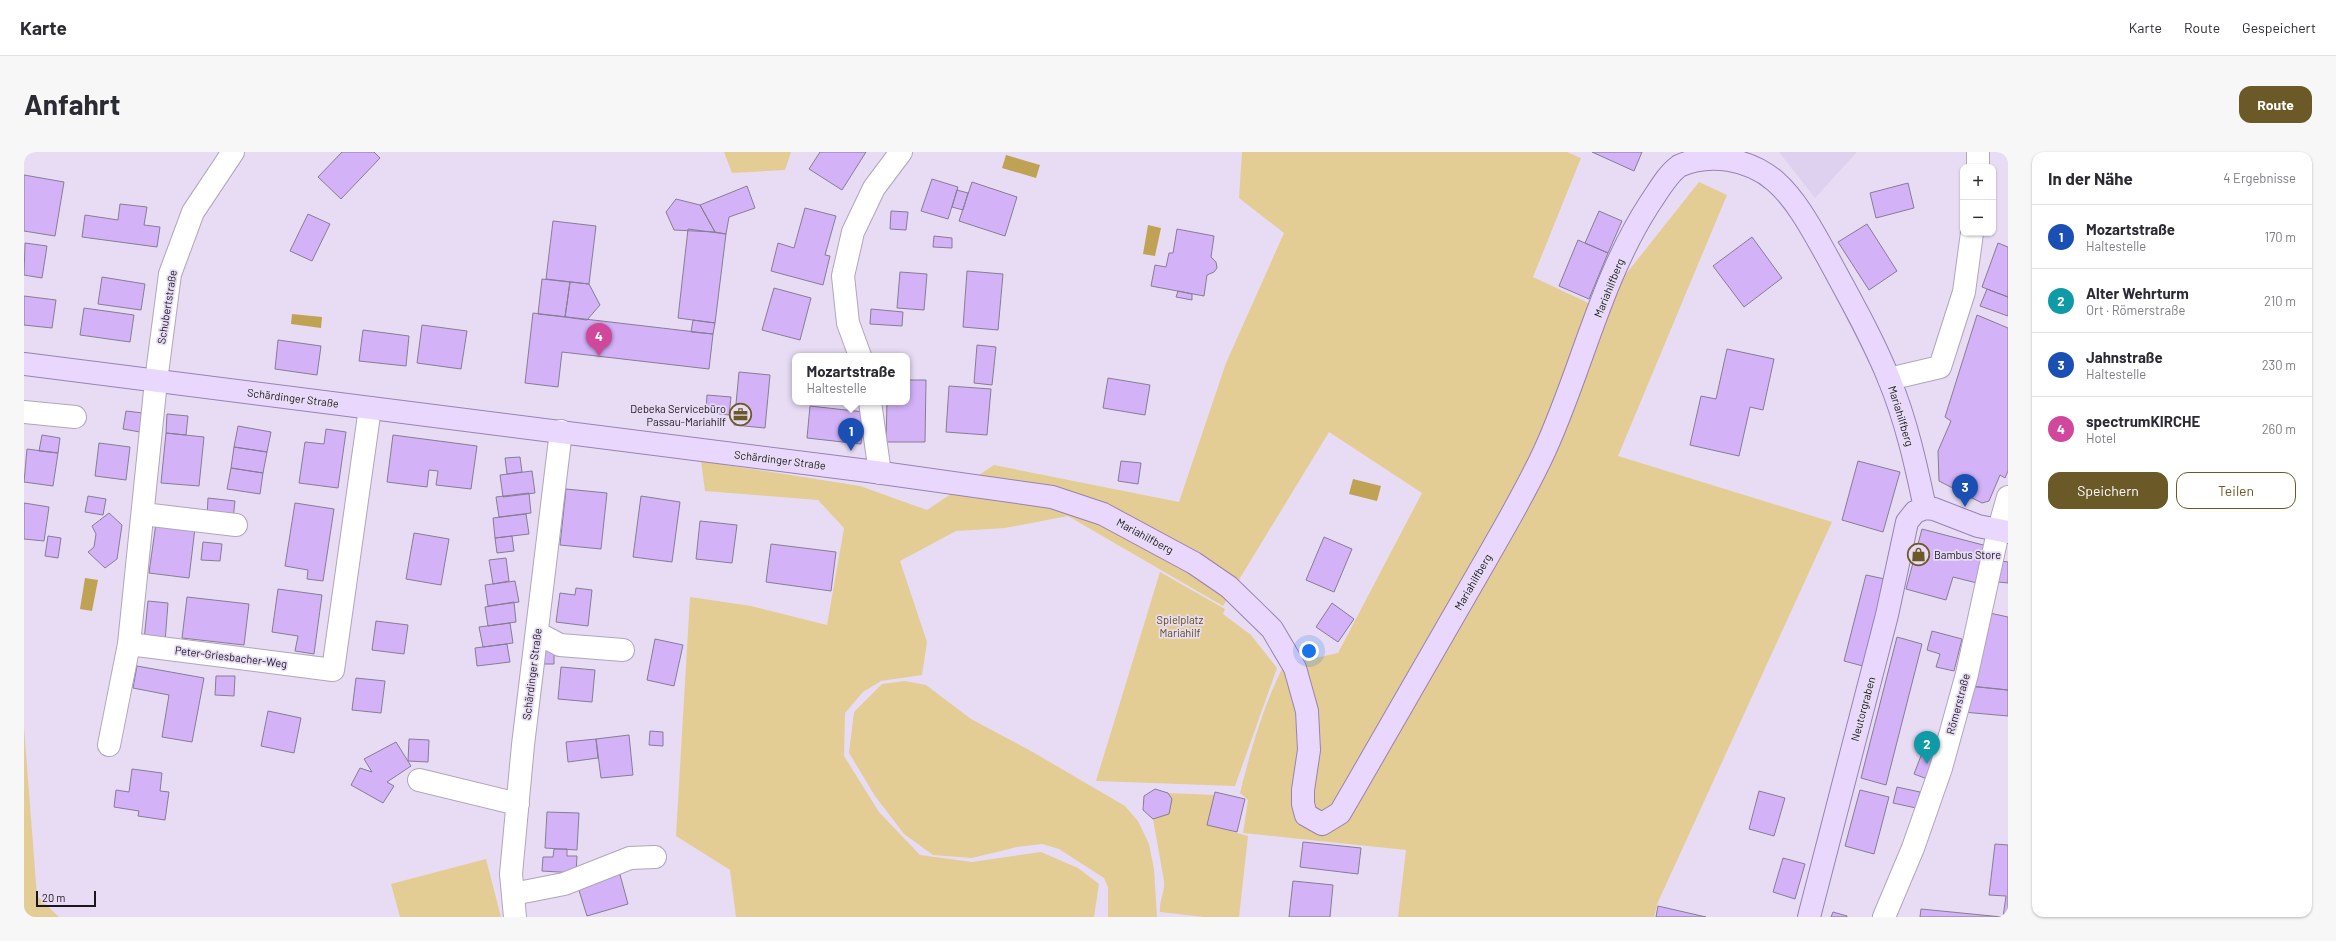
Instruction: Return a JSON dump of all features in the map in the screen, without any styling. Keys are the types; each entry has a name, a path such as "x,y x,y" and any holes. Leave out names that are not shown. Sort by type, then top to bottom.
{"main road":[{"name":"Mariahilfberg","path":"880,473 1052,497 1103,514 1147,536 1194,563 1229,587 1272,629 1295,668 1307,710 1309,750 1303,804 1306,815 1312,820 1322,824 1330,821 1340,813 1358,782 1521,497 1546,449 1610,282 1634,229 1663,183 1680,166 1699,154 1719,154 1736,157 1757,168 1777,183 1809,224 1848,294 1889,379 1906,432 1925,508"},
{"name":"Schärdinger Straße","path":"24,364 561,431 880,473"},
{"path":"1925,508 1934,508 1978,526 2003,532"},
{"name":"Neutorgraben","path":"1809,917 1887,615 1907,522 1915,512 1925,508"}],"street":[{"name":"Schubertstraße","path":"156,381 170,274 193,212 233,152"},
{"path":"859,353 848,324 843,276 853,232 871,194 901,152"},
{"path":"1978,152 1978,164"},
{"path":"1889,379 1940,367 1964,292 1972,236"},
{"path":"109,745 129,644 156,381"},
{"path":"870,405 880,473"},
{"name":"Peter-Griesbacher-Weg","path":"129,644 333,670 370,408"},
{"path":"24,412 75,417"},
{"name":"Schärdinger Straße","path":"515,917 511,874 561,431"},
{"name":"Römerstraße","path":"1884,917 1913,848 1941,768 1967,674 2003,532 2008,497"},
{"path":"143,514 236,525"},
{"path":"537,633 560,645 623,650"},
{"path":"419,780 518,804"},
{"path":"513,894 564,884 630,858 655,857"}],"shaded area":[{"path":"1779,152 1857,152 1815,198"},
{"path":"1006,155 1040,165 1036,178 1002,168"},
{"path":"1148,225 1161,228 1155,256 1143,254"},
{"path":"292,314 322,317 321,328 291,324"},
{"path":"1353,479 1381,486 1377,501 1349,494"},
{"path":"85,578 98,580 92,611 80,609"}],"green space":[{"path":"724,152 791,152 785,170 732,173"},
{"path":"1242,152 1567,152 1581,158 1533,277 1599,308 1699,182 1727,195 1618,456 1832,522 1658,902 1654,917 1398,917 1406,850 1243,833 1248,800 1240,793 1258,728 1284,665 1338,653 1422,493 1329,432 1223,606 1068,516 1005,528 956,531 900,561 927,642 922,675 881,681 863,692 845,713 844,756 879,812 920,855 972,862 1041,852 1078,868 1099,884 1094,917 736,917 730,870 676,836 690,597 751,606 827,625 844,528 818,500 705,491 701,461 860,486 927,510 994,465 1179,502 1226,363 1284,233 1239,198"},
{"name":"Spielplatz Mariahilf","path":"1160,572 1225,609 1223,614 1251,635 1277,668 1235,786 1096,781"},
{"path":"905,681 926,685 971,719 1031,751 1125,806 1138,821 1149,844 1154,869 1157,917 1108,917 1108,887 1104,878 1059,849 1042,844 1017,847 972,858 933,855 904,834 875,796 849,753 854,712 882,684"},
{"path":"24,727 37,896 59,917 24,917"},
{"path":"1168,793 1215,795 1208,825 1248,836 1239,917 1204,917 1160,912 1164,881 1153,819 1169,814"},
{"path":"486,859 501,917 400,917 391,884"}],"building":[{"path":"342,152 374,152 380,158 341,199 318,177"},
{"path":"820,152 866,152 842,190 809,169"},
{"path":"1592,152 1642,152 1634,171"},
{"path":"24,175 64,182 55,236 24,231"},
{"path":"932,179 958,187 948,219 921,211"},
{"path":"972,182 1017,197 1005,236 959,221"},
{"path":"1908,183 1914,208 1876,218 1870,193"},
{"path":"747,186 755,208 729,217 726,234 715,232 700,205"},
{"path":"957,190 968,193 963,210 952,207"},
{"path":"676,199 700,205 715,232 674,230 666,212"},
{"path":"120,204 147,207 144,225 160,227 157,247 82,237 85,215 118,220"},
{"path":"805,208 836,216 825,255 830,256 823,285 771,271 778,243 794,248"},
{"path":"891,211 908,212 906,230 890,229"},
{"path":"1599,211 1622,221 1608,253 1585,243"},
{"path":"308,214 330,224 312,261 290,251"},
{"path":"553,221 596,226 589,284 546,279"},
{"path":"1867,224 1897,271 1869,290 1838,242"},
{"path":"688,229 726,234 715,323 678,318"},
{"path":"1177,229 1214,236 1211,257 1216,262 1217,268 1214,272 1207,275 1204,296 1151,286 1155,265 1166,267 1169,253 1173,253"},
{"path":"934,236 952,238 952,248 933,247"},
{"path":"1752,237 1782,278 1744,307 1713,266"},
{"path":"1578,240 1608,253 1589,299 1559,286"},
{"path":"25,243 47,246 42,278 24,275"},
{"path":"1998,243 2008,247 2008,297 1982,287"},
{"path":"967,271 1003,274 998,330 963,327"},
{"path":"900,272 927,274 924,310 897,308"},
{"path":"102,277 145,284 141,310 98,304"},
{"path":"542,279 570,282 565,317 538,314"},
{"path":"570,282 589,284 600,305 587,320 565,317"},
{"path":"774,288 811,298 800,340 762,330"},
{"path":"1987,289 2008,297 2008,316 1980,306"},
{"path":"1178,291 1192,294 1192,300 1176,297"},
{"path":"24,296 56,300 52,328 24,325"},
{"path":"84,308 134,315 130,342 80,335"},
{"path":"871,309 903,312 902,326 870,324"},
{"path":"533,313 713,334 709,369 562,352 558,387 525,383"},
{"path":"1977,315 2008,328 2008,471 2005,478 2000,475 1989,501 1982,503 1939,481 1938,451 1951,421 1945,417"},
{"path":"693,320 715,323 713,334 691,332"},
{"path":"422,325 467,331 461,369 417,363"},
{"path":"363,330 409,336 406,366 359,361"},
{"path":"278,340 321,346 317,375 275,369"},
{"path":"977,345 996,347 992,385 974,383"},
{"path":"1727,349 1774,359 1763,410 1750,407 1739,456 1690,445 1701,396 1716,399"},
{"path":"739,372 770,375 765,428 734,425"},
{"path":"1108,378 1150,385 1145,415 1103,408"},
{"path":"910,380 926,380 925,442 886,442 887,405 910,405"},
{"path":"949,386 991,389 987,435 946,432"},
{"path":"707,395 731,397 729,415 706,412"},
{"path":"810,406 864,412 861,444 807,438"},
{"path":"126,411 143,413 140,432 123,429"},
{"path":"167,414 188,416 186,435 166,433"},
{"path":"238,426 271,432 267,452 234,447"},
{"path":"326,429 346,432 338,488 299,483 305,442 324,444"},
{"path":"166,433 204,437 199,486 161,483"},
{"path":"42,435 60,438 58,453 39,451"},
{"path":"393,435 477,446 471,489 436,485 438,471 429,470 427,487 387,482"},
{"path":"99,443 130,447 126,480 95,476"},
{"path":"234,447 267,452 263,473 231,468"},
{"path":"27,449 58,453 53,486 24,482"},
{"path":"520,457 522,472 507,474 505,458"},
{"path":"1121,461 1141,463 1138,484 1118,481"},
{"path":"1858,461 1900,472 1883,532 1842,520"},
{"path":"231,468 263,473 260,494 227,489"},
{"path":"532,471 535,493 503,497 500,475"},
{"path":"566,489 607,493 601,549 560,545"},
{"path":"529,493 531,513 499,517 496,497"},
{"path":"88,496 106,499 103,515 85,512"},
{"path":"641,496 680,502 672,562 633,557"},
{"path":"208,498 235,501 233,519 207,517"},
{"path":"24,503 49,507 44,541 24,539"},
{"path":"295,503 334,509 323,581 307,579 308,570 285,566"},
{"path":"109,513 122,525 117,559 105,568 88,552 94,547 96,534 92,526"},
{"path":"526,514 529,534 495,538 493,518"},
{"path":"700,521 737,525 732,563 696,559"},
{"path":"156,523 195,528 189,578 149,573"},
{"path":"1922,529 1987,546 1977,583 1953,577 1946,600 1906,589"},
{"path":"414,533 449,539 441,585 406,579"},
{"path":"48,536 61,538 58,558 45,556"},
{"path":"512,536 514,551 497,553 495,538"},
{"path":"1324,537 1352,549 1334,592 1306,580"},
{"path":"203,542 222,544 220,561 201,560"},
{"path":"771,544 836,552 831,591 766,582"},
{"path":"506,558 509,581 493,584 489,560"},
{"path":"2001,561 2008,562 2008,583 1998,582"},
{"path":"1866,575 1885,579 1863,666 1844,661"},
{"path":"515,581 519,602 488,606 485,585"},
{"path":"576,588 592,590 588,626 556,622 560,593 575,595"},
{"path":"278,589 322,595 314,654 295,651 298,636 272,632"},
{"path":"187,597 249,604 244,645 182,638"},
{"path":"148,601 168,603 165,642 144,640"},
{"path":"514,602 516,622 488,626 485,607"},
{"path":"1332,603 1354,619 1338,642 1316,627"},
{"path":"1985,612 2008,617 2008,690 1969,686"},
{"path":"376,621 408,625 404,654 372,650"},
{"path":"510,623 513,643 483,647 479,627"},
{"path":"1932,631 1962,639 1954,671 1936,667 1940,654 1927,650"},
{"path":"1897,637 1922,644 1886,785 1861,778"},
{"path":"655,639 683,645 674,686 647,680"},
{"path":"507,644 510,662 477,666 475,648"},
{"path":"540,648 554,648 554,664 540,664"},
{"path":"137,666 204,678 192,742 162,737 169,695 133,688"},
{"path":"561,667 595,670 592,702 558,699"},
{"path":"216,676 235,676 234,696 215,695"},
{"path":"356,678 385,681 381,713 352,710"},
{"path":"1969,686 2008,690 2008,716 1963,712"},
{"path":"268,711 301,718 294,753 261,746"},
{"path":"650,731 663,732 663,746 649,745"},
{"path":"629,735 633,775 601,778 596,739"},
{"path":"409,739 429,740 428,762 408,761"},
{"path":"596,739 598,758 568,762 566,742"},
{"path":"396,742 411,766 387,782 394,786 383,803 351,785 360,768 372,772 364,759"},
{"path":"1924,748 1940,754 1930,780 1914,774"},
{"path":"132,769 162,773 160,791 169,792 165,820 138,816 139,811 114,807 116,790 129,792"},
{"path":"1897,787 1920,792 1916,808 1893,803"},
{"path":"1155,789 1168,793 1172,799 1169,814 1153,819 1143,810 1144,796"},
{"path":"1860,790 1889,797 1874,854 1845,846"},
{"path":"1759,791 1785,798 1774,836 1749,829"},
{"path":"1215,792 1245,799 1237,832 1207,825"},
{"path":"547,812 579,813 577,850 545,848"},
{"path":"1303,842 1361,848 1358,874 1300,867"},
{"path":"1995,844 2008,845 2008,917 2003,917 2006,896 1989,895"},
{"path":"554,849 567,849 567,856 577,856 576,873 542,871 543,857 553,857"},
{"path":"1783,858 1805,864 1795,899 1773,892"},
{"path":"619,871 628,904 587,916 577,884"},
{"path":"1293,881 1333,885 1330,917 1289,917"},
{"path":"1658,906 1706,917 1656,917"},
{"path":"1921,909 2002,917 1920,917"},
{"path":"1833,912 1847,916 1847,917 1831,917"}],"place":[{"name":"spectrumKIRCHE","path":"599,356"},
{"name":"Debeka Servicebüro Passau-Mariahilf","path":"741,415"},
{"name":"Mozartstraße","path":"851,451"},
{"name":"Jahnstraße","path":"1965,507"},
{"name":"Bambus Store","path":"1919,555"},
{"name":"Alter Wehrturm","path":"1927,764"}]}
